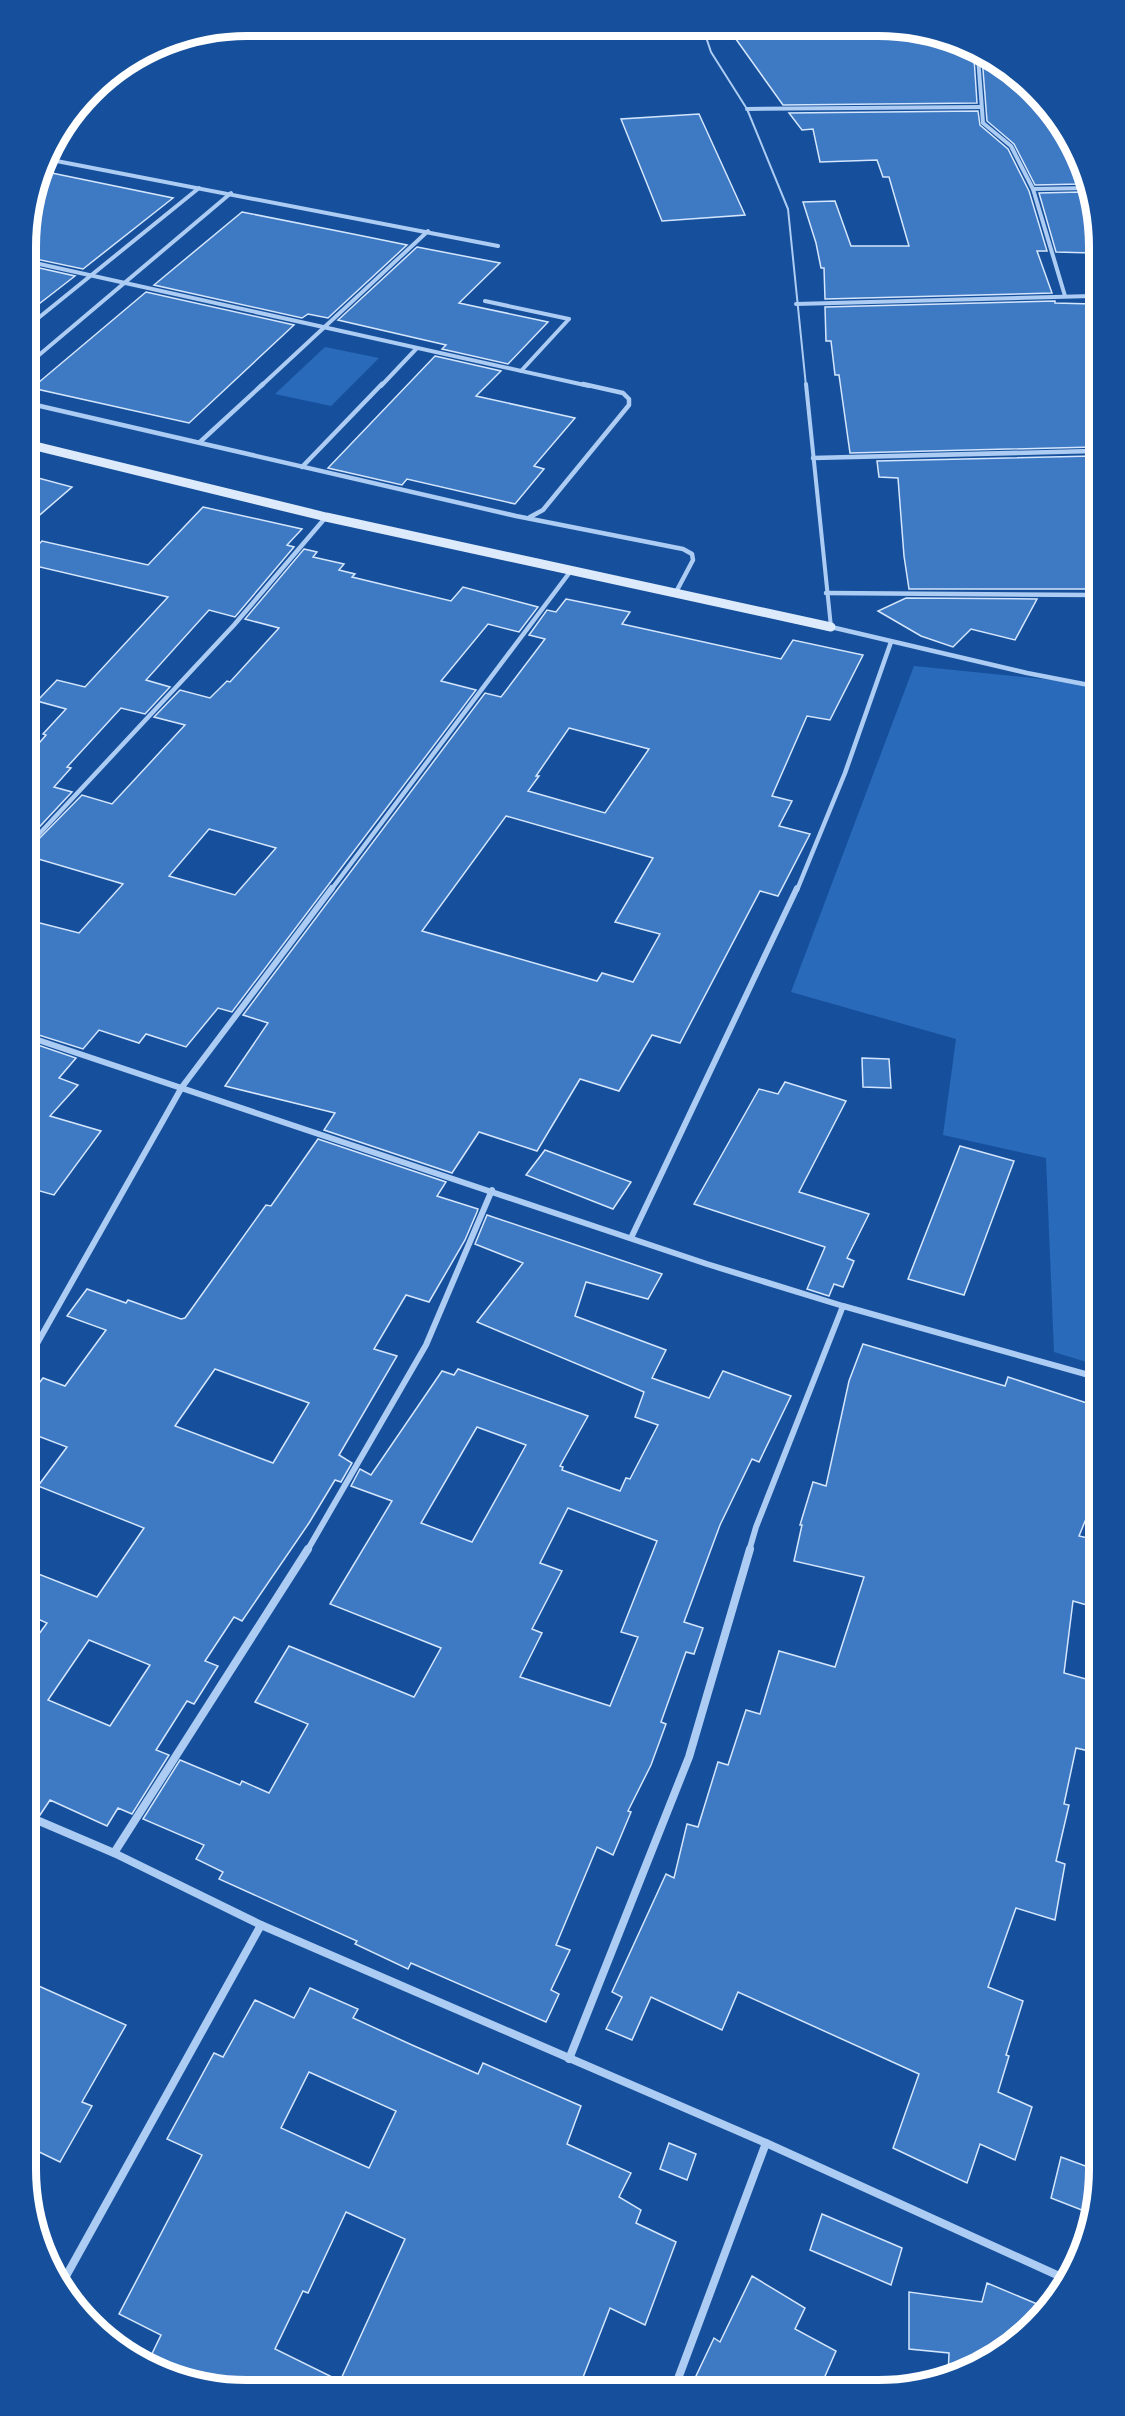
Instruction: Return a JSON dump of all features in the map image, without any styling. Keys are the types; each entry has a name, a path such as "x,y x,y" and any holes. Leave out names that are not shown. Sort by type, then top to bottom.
{"street":[{"path":"978,61 983,123 1011,146 1033,189 1065,296"},
{"path":"747,109 981,107"},
{"path":"54,161 498,246"},
{"path":"36,320 200,188"},
{"path":"1033,189 1081,188"},
{"path":"36,358 231,194"},
{"path":"200,442 428,231"},
{"path":"36,263 623,393 629,399 628,405 543,510 530,517"},
{"path":"796,304 1089,296"},
{"path":"485,302 569,319 521,371"},
{"path":"302,467 417,348"},
{"path":"36,405 302,467 683,549 692,554 693,560 675,594"},
{"path":"36,446 326,518 1089,685"},
{"path":"813,458 1089,451"},
{"path":"36,837 234,625 326,518"},
{"path":"36,1345 182,1087 570,572"},
{"path":"826,593 1089,595"},
{"path":"631,1238 794,896 844,773 891,642"},
{"path":"36,1038 631,1238 843,1306 1089,1375"},
{"path":"114,1853 288,1583 426,1346 492,1190"},
{"path":"569,2059 689,1757 756,1527 843,1306"},
{"path":"36,1820 114,1853 261,1925 766,2143 1060,2277"},
{"path":"65,2277 261,1925"},
{"path":"677,2380 766,2143"}],"lane":[{"path":"706,36 711,52 747,109 788,209 831,627"}],"shaded area":[{"path":"325,347 379,358 331,406 275,394"},
{"path":"914,666 1089,684 1089,1363 1054,1352 1046,1158 943,1135 956,1039 791,992"}],"building":[{"path":"734,36 892,36 933,43 974,59 977,103 783,105"},
{"path":"982,63 1017,88 1037,108 1061,141 1080,184 1035,185 1014,144 987,121"},
{"path":"978,111 980,125 1008,149 1029,191 1047,251 1037,251 1052,293 825,299 824,268 821,268 803,202 835,201 851,246 909,246 889,177 883,177 877,160 820,162 813,129 802,130 789,113"},
{"path":"699,114 745,215 662,221 621,119"},
{"path":"49,173 173,198 83,269 36,259 36,233 40,206"},
{"path":"1081,192 1089,233 1089,253 1056,252 1039,193"},
{"path":"242,212 407,245 328,318 308,314 302,318 154,285"},
{"path":"417,247 500,263 459,303 548,322 508,364 442,349 446,345 338,320"},
{"path":"36,267 75,276 36,306"},
{"path":"146,292 294,325 189,423 36,389 36,385"},
{"path":"1055,301 1055,303 1089,304 1089,447 850,453 839,375 835,375 831,341 826,341 825,307"},
{"path":"435,356 501,371 476,396 575,418 534,466 544,469 515,504 407,479 402,485 328,468"},
{"path":"1089,456 1089,589 909,589 898,478 879,477 877,461"},
{"path":"36,477 72,487 36,518"},
{"path":"203,507 302,529 287,545 294,547 235,617 209,610 146,680 170,687 145,714 121,708 67,767 71,768 54,787 72,792 36,830 36,747 46,735 43,734 66,709 37,701 57,680 85,687 168,597 36,566 36,547 42,541 148,565"},
{"path":"304,549 317,552 313,557 344,564 339,570 355,574 352,577 451,601 463,587 538,607 519,632 488,624 441,681 476,690 232,1012 218,1008 186,1047 146,1034 139,1043 99,1030 83,1049 36,1034 36,922 79,933 123,884 36,858 36,842 82,795 112,804 185,725 154,717 180,690 210,698 227,681 230,682 279,628 245,619","holes":["209,829 276,848 235,895 169,876"]},
{"path":"906,598 1037,599 1015,640 971,629 953,647 921,636 878,611"},
{"path":"566,599 630,612 622,624 781,659 793,640 863,655 830,720 807,716 772,796 792,801 779,826 810,834 778,896 760,891 680,1043 652,1035 619,1091 580,1079 537,1151 479,1132 452,1173 324,1130 335,1113 225,1086 268,1023 243,1015 485,693 501,697 545,639 529,635 547,610 556,612","holes":["569,728 649,749 605,813 528,791","506,816 653,858 615,922 660,934 633,982 602,973 597,981 422,931"]},
{"path":"36,1044 76,1058 59,1078 78,1085 50,1116 101,1131 54,1195 36,1190"},
{"path":"862,1058 889,1059 891,1088 863,1087"},
{"path":"785,1082 846,1101 799,1192 869,1214 847,1258 854,1261 843,1287 834,1284 829,1296 807,1289 825,1247 694,1204 759,1089 778,1094"},
{"path":"318,1139 446,1182 437,1196 478,1209 465,1240 429,1302 406,1295 374,1349 397,1356 339,1455 352,1463 341,1482 335,1480 309,1523 242,1621 234,1617 205,1661 218,1666 194,1704 187,1701 156,1750 169,1755 132,1814 118,1808 107,1826 50,1800 40,1815 36,1814 36,1638 47,1623 36,1618 36,1573 97,1597 144,1528 38,1486 67,1447 36,1435 36,1387 43,1378 65,1386 106,1330 67,1316 87,1289 126,1303 128,1300 181,1319 185,1318 266,1205 271,1206","holes":["215,1369 309,1403 273,1463 175,1426","89,1640 150,1665 110,1726 48,1700"]},
{"path":"960,1146 1014,1161 964,1295 908,1279"},
{"path":"545,1150 631,1182 613,1209 526,1175"},
{"path":"487,1215 662,1274 648,1299 586,1282 575,1316 666,1350 652,1378 709,1398 723,1371 791,1396 759,1462 752,1459 720,1525 684,1622 703,1628 694,1654 686,1652 661,1722 666,1724 651,1765 628,1811 631,1812 613,1855 597,1847 556,1945 570,1950 551,1990 559,1994 546,2022 411,1963 408,1969 355,1944 357,1941 219,1879 223,1872 196,1859 204,1845 143,1819 180,1760 240,1785 242,1781 269,1793 308,1724 255,1702 289,1646 414,1697 441,1648 330,1604 392,1501 351,1486 360,1469 371,1475 442,1371 454,1375 458,1369 588,1416 560,1466 563,1467 562,1470 620,1491 626,1478 630,1479 658,1425 635,1417 644,1392 477,1322 523,1263 475,1244","holes":["477,1427 526,1445 472,1542 421,1523","568,1508 657,1541 621,1632 638,1637 610,1706 520,1677 542,1633 532,1629 562,1571 540,1563"]},
{"path":"863,1344 1005,1386 1008,1377 1089,1404 1089,1512 1079,1536 1089,1538 1089,1606 1073,1601 1064,1673 1089,1680 1089,1751 1076,1748 1064,1804 1069,1805 1056,1861 1065,1864 1055,1920 1016,1908 988,1987 1023,2001 1006,2055 1009,2056 998,2092 1032,2107 1015,2160 980,2144 967,2183 893,2148 919,2074 738,1992 722,2030 651,1997 632,2040 606,2029 622,1997 612,1992 666,1874 674,1878 687,1824 698,1827 718,1762 728,1765 746,1710 760,1714 779,1651 835,1667 864,1577 794,1561 802,1525 800,1525 813,1482 826,1486 849,1381"},
{"path":"36,1985 126,2025 82,2102 92,2106 60,2162 36,2150"},
{"path":"310,1988 358,2009 353,2018 478,2074 483,2063 581,2106 567,2144 631,2173 619,2197 641,2210 636,2223 676,2242 645,2325 610,2308 582,2380 340,2380 405,2239 346,2212 308,2293 303,2291 275,2349 338,2380 233,2380 192,2373 150,2357 161,2335 119,2314 202,2155 167,2139 214,2053 223,2057 255,2000 294,2018","holes":["309,2072 396,2111 369,2168 281,2128"]},
{"path":"669,2143 696,2154 687,2180 660,2169"},
{"path":"1061,2157 1089,2167 1085,2211 1051,2198"},
{"path":"822,2214 902,2248 891,2285 810,2250"},
{"path":"752,2276 805,2308 795,2329 836,2351 823,2380 702,2380 696,2376 714,2338 720,2342"},
{"path":"987,2283 1039,2305 1017,2328 995,2345 948,2368 949,2353 909,2349 909,2292 982,2302"}]}
